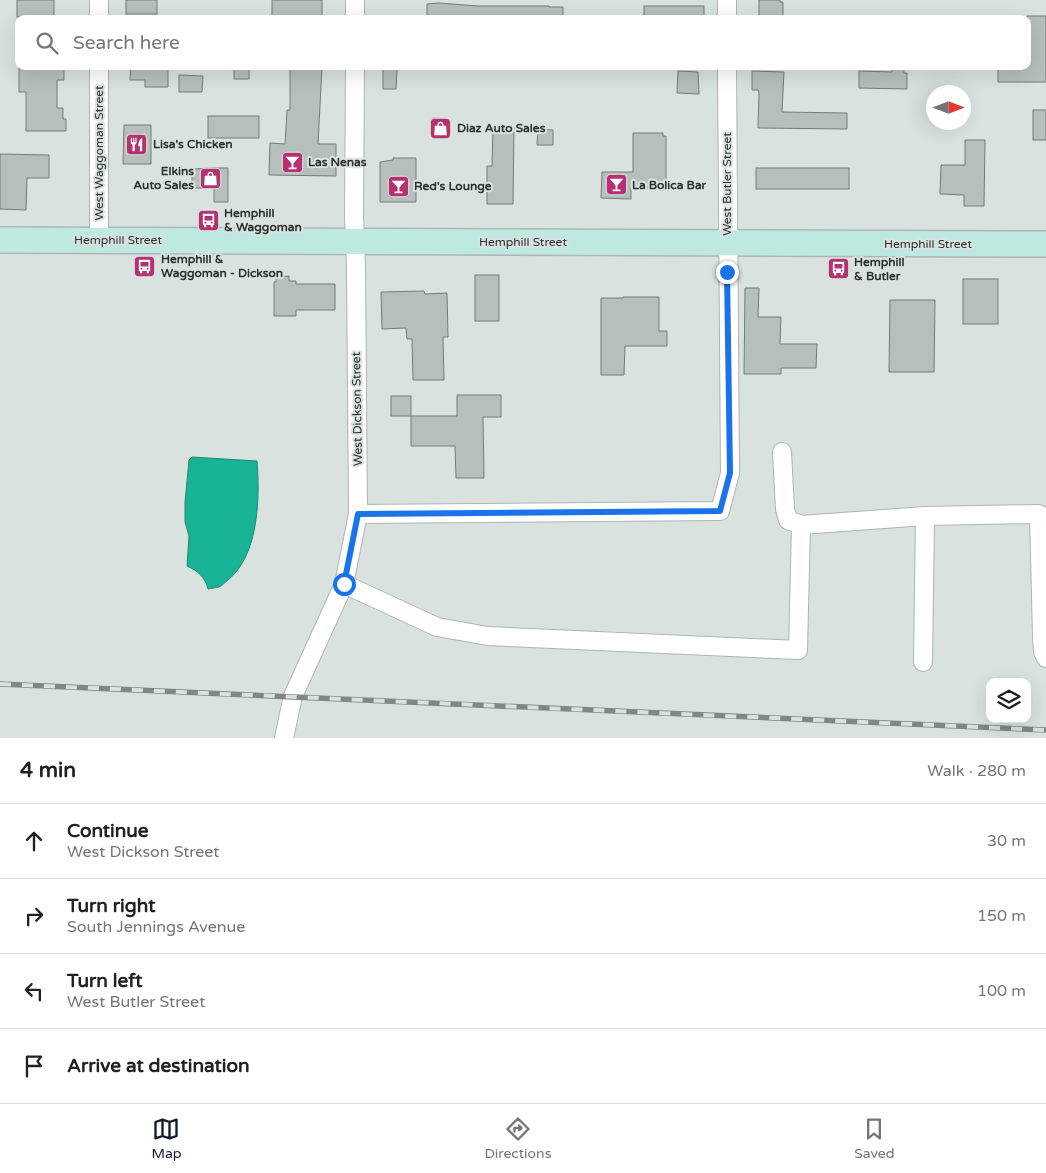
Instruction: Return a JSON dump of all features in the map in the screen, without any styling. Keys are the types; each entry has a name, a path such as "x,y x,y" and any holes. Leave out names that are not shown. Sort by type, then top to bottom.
{"main road":[{"name":"Hemphill Street","path":"0,240 1046,244"}],"street":[{"path":"99,0 99,15"},
{"path":"355,0 355,15"},
{"path":"727,0 727,15"},
{"name":"West Waggoman Street","path":"99,70 99,240"},
{"name":"West Dickson Street","path":"284,738 293,696 344,584 358,514 354,216 355,70"},
{"name":"West Butler Street","path":"358,514 720,511 730,473 727,70"},
{"path":"782,452 788,520 800,525 925,516 1040,514 1042,636 1043,652 1046,658"},
{"path":"923,662 925,516"},
{"path":"344,584 437,627 488,636 798,650 800,525"}],"shaded area":[{"path":"192,457 257,461 257,508 252,541 238,569 228,580 220,586 208,589 200,575 187,566 189,536 185,522 185,502 189,460"}],"building":[{"path":"17,0 54,0 54,15 17,15"},
{"path":"126,0 157,0 157,14 126,14"},
{"path":"272,0 322,0 322,15 272,15"},
{"path":"759,0 780,0 780,2 783,2 783,15 759,15"},
{"path":"427,4 563,7 563,15 427,15"},
{"path":"644,6 704,6 704,15 644,15"},
{"path":"1031,16 1046,16 1046,82 998,82 998,70 1031,70"},
{"path":"19,70 64,70 64,80 57,80 57,108 63,108 63,119 66,119 66,131 26,131 26,92 19,92"},
{"path":"131,70 168,70 168,87 145,87 145,80 130,80"},
{"path":"234,70 249,70 249,79 234,79"},
{"path":"290,70 322,70 318,144 336,144 336,176 269,175 270,143 285,144 287,110 290,110"},
{"path":"383,70 397,70 396,89 383,89"},
{"path":"892,70 904,70 904,73 907,73 907,89 859,88 859,71 892,72"},
{"path":"678,71 698,72 699,94 677,93"},
{"path":"752,71 784,72 782,112 847,113 847,129 758,128 759,93 758,90 752,90"},
{"path":"179,75 203,76 202,92 179,92"},
{"path":"1033,110 1046,110 1046,140 1033,140"},
{"path":"208,116 259,116 259,138 208,138"},
{"name":"Diaz Auto Sales","path":"433,118 448,119 448,137 433,137"},
{"name":"Lisa's Chicken","path":"124,125 151,125 151,164 123,164"},
{"path":"493,127 514,127 513,204 487,204 487,166 492,166"},
{"path":"538,129 553,130 553,145 537,145"},
{"path":"633,133 663,133 663,136 666,136 666,188 631,188 631,199 601,198 602,172 633,172"},
{"path":"965,140 985,140 984,206 964,206 964,195 940,194 941,165 965,165"},
{"path":"0,154 49,155 49,178 27,178 26,210 0,209"},
{"name":"Red's Lounge","path":"393,158 416,158 416,202 380,202 380,162 393,160"},
{"name":"Elkins Auto Sales","path":"228,168 228,202 214,202 214,188 192,188 192,169"},
{"path":"756,168 849,168 849,189 756,189"},
{"path":"475,275 499,275 499,321 475,321"},
{"path":"289,276 289,281 296,281 296,284 335,284 335,310 296,310 296,316 274,316 274,282 276,282 276,277"},
{"path":"963,279 998,279 998,324 963,324"},
{"path":"745,288 759,288 758,317 781,317 780,344 817,344 816,368 781,368 781,374 744,374"},
{"path":"424,291 425,294 447,293 448,337 443,337 444,380 413,380 412,339 407,339 406,328 382,329 381,292"},
{"path":"659,297 659,331 667,331 667,346 625,346 624,375 601,375 601,298"},
{"path":"890,300 935,300 934,372 889,372"},
{"path":"457,395 501,395 501,417 483,417 484,478 456,478 455,446 411,446 411,416 457,416"},
{"path":"391,396 411,396 411,416 391,416"}],"railway":[{"path":"0,684 1046,730"}],"place":[{"name":"Diaz Auto Sales","path":"441,128"},
{"name":"Lisa's Chicken","path":"137,144"},
{"name":"Las Nenas","path":"292,162"},
{"name":"Elkins Auto Sales","path":"210,178"},
{"name":"La Bolica Bar","path":"616,185"},
{"name":"Red's Lounge","path":"398,186"},
{"name":"Hemphill & Waggoman","path":"208,220"},
{"name":"Hemphill & Waggoman - Dickson","path":"145,266"},
{"name":"Hemphill & Butler","path":"838,269"}],"route":[{"path":"344,584 358,514 720,511 730,473 727,272"}]}
